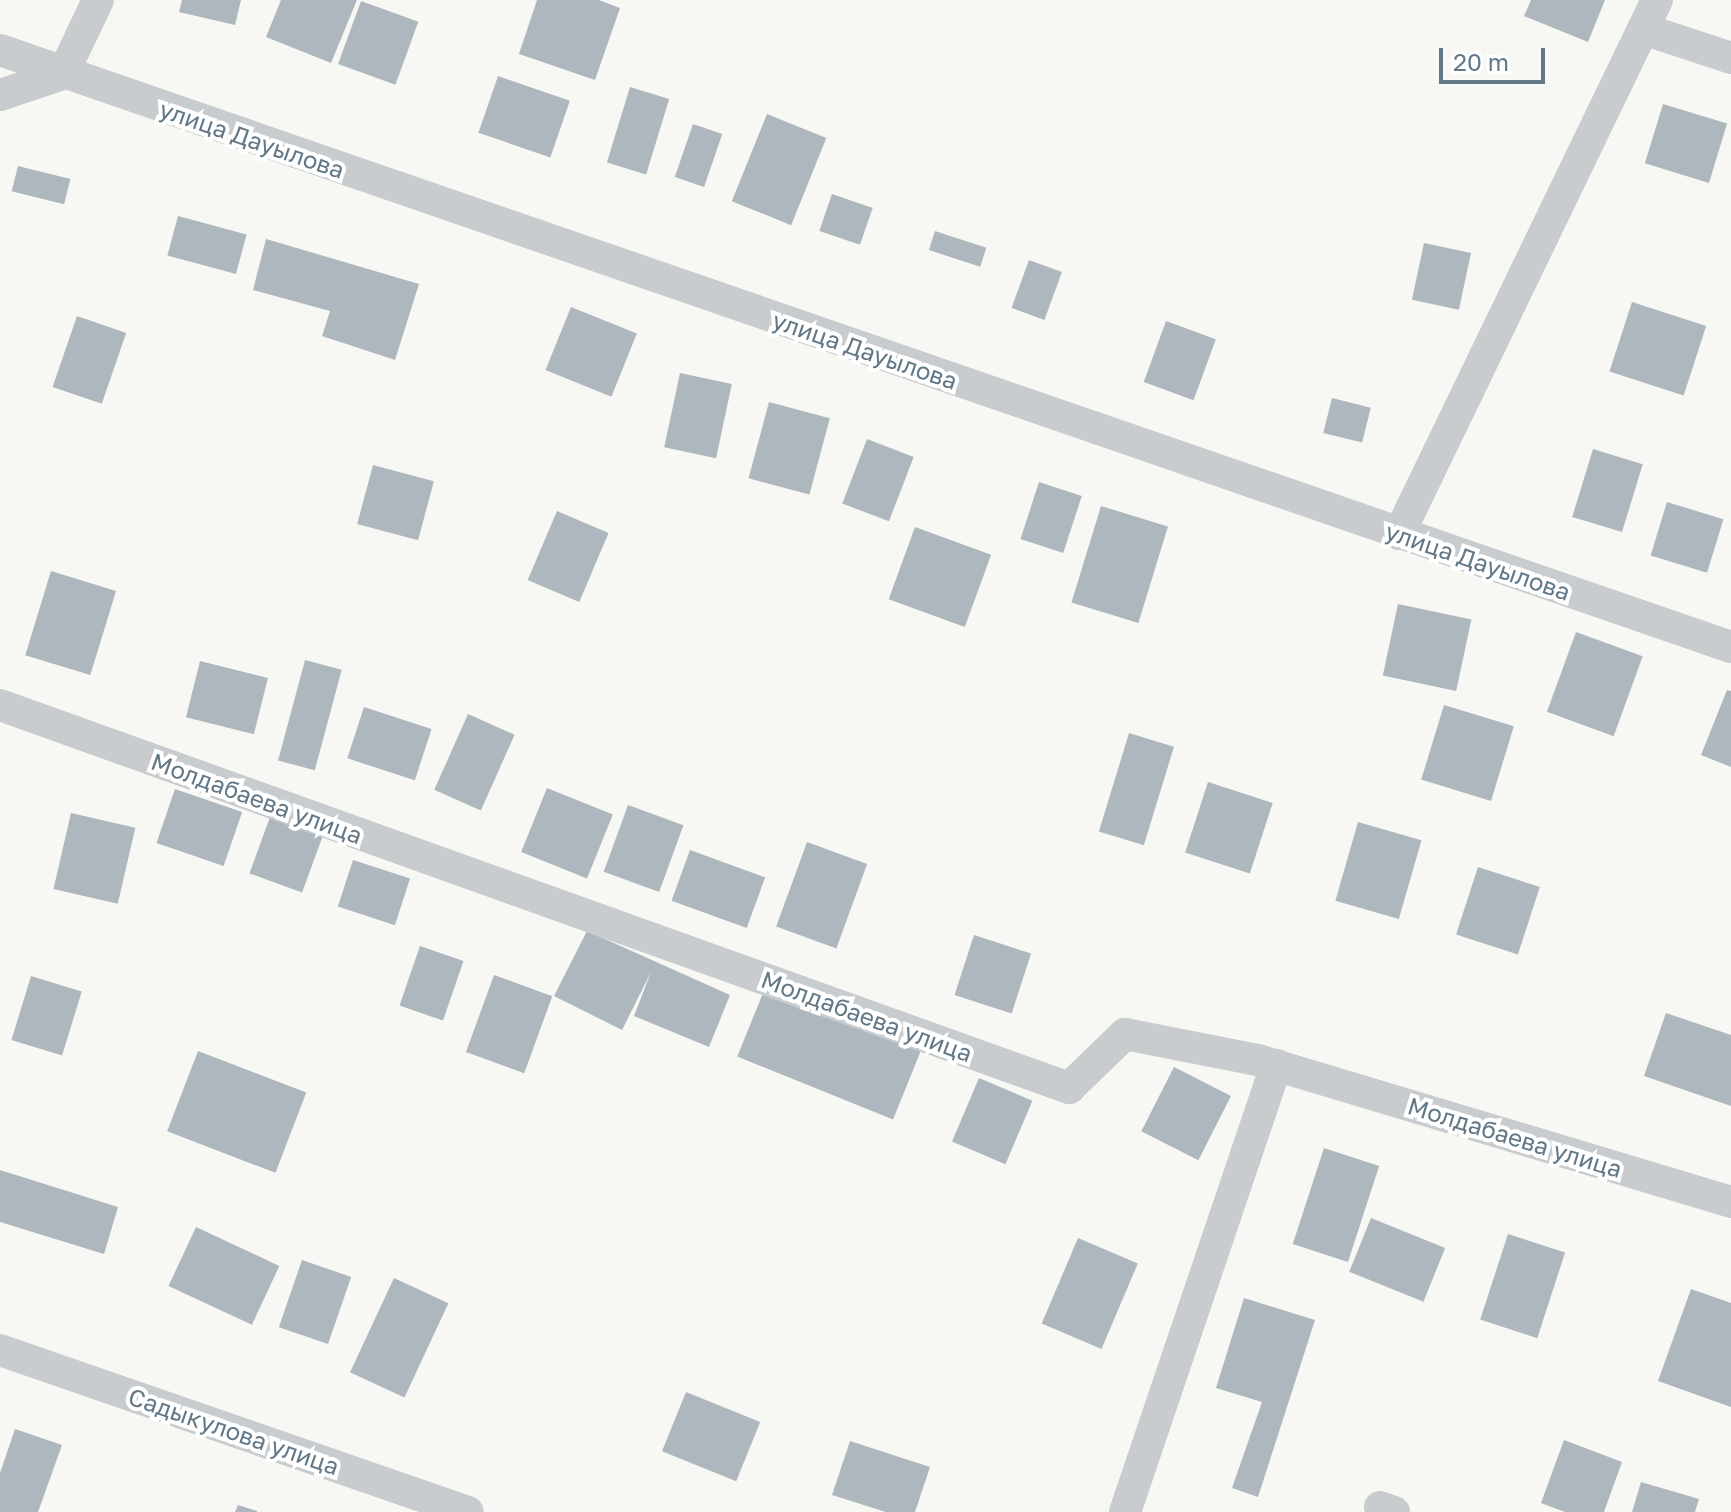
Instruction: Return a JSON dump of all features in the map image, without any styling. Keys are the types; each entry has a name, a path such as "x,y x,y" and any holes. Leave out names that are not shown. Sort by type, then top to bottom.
{"street":[{"path":"0,95 63,74 98,0"},
{"path":"1399,534 1657,0"},
{"path":"1643,29 1731,58"},
{"name":"улица Дауылова","path":"0,50 1731,647"},
{"name":"Молдабаева улица","path":"0,705 1069,1088 1125,1034 1276,1065 1731,1202"},
{"path":"1125,1512 1276,1065"},
{"name":"Садыкулова улица","path":"0,1350 468,1512"}],"building":[{"path":"182,0 241,0 235,25 179,12"},
{"path":"281,0 357,0 331,63 266,37"},
{"path":"537,0 599,0 620,8 595,80 519,54"},
{"path":"1531,0 1605,0 1588,42 1524,16"},
{"path":"361,1 418,22 395,85 338,64"},
{"path":"498,76 570,101 550,157 478,133"},
{"path":"630,87 669,99 646,175 607,163"},
{"path":"1663,104 1727,124 1709,183 1645,163"},
{"path":"767,114 826,138 791,225 732,201"},
{"path":"693,124 722,134 704,187 675,177"},
{"path":"18,166 70,179 64,204 12,191"},
{"path":"832,194 873,208 860,245 819,231"},
{"path":"178,216 247,234 236,274 167,256"},
{"path":"935,231 986,248 980,267 929,250"},
{"path":"266,239 419,284 395,360 322,336 330,311 253,290"},
{"path":"1424,243 1471,253 1459,310 1412,300"},
{"path":"1029,260 1062,272 1044,320 1012,308"},
{"path":"1632,302 1706,326 1684,396 1609,371"},
{"path":"571,307 637,334 611,397 546,370"},
{"path":"77,316 126,333 102,404 53,387"},
{"path":"1166,321 1216,339 1194,400 1144,382"},
{"path":"680,373 732,384 716,458 664,447"},
{"path":"1332,398 1371,408 1362,443 1323,433"},
{"path":"769,402 830,418 809,495 749,478"},
{"path":"867,439 914,457 889,521 842,503"},
{"path":"1593,449 1643,464 1622,532 1572,517"},
{"path":"373,465 434,481 418,540 357,524"},
{"path":"1039,482 1082,496 1063,553 1020,539"},
{"path":"1667,502 1723,519 1707,573 1651,556"},
{"path":"1101,506 1168,526 1138,623 1071,603"},
{"path":"557,511 609,533 579,602 528,580"},
{"path":"915,527 991,555 965,627 889,599"},
{"path":"51,571 116,591 90,675 25,655"},
{"path":"1398,604 1471,620 1456,691 1383,675"},
{"path":"1576,632 1643,656 1614,736 1547,712"},
{"path":"305,660 342,670 315,770 278,760"},
{"path":"200,661 268,678 254,734 186,717"},
{"path":"1727,690 1731,691 1731,767 1701,755"},
{"path":"1444,705 1514,726 1491,801 1421,780"},
{"path":"364,707 432,729 415,780 347,758"},
{"path":"468,714 515,735 481,811 434,790"},
{"path":"1129,733 1174,747 1144,845 1099,831"},
{"path":"1208,782 1273,803 1250,873 1185,852"},
{"path":"547,788 613,815 587,879 521,852"},
{"path":"175,789 242,812 224,866 156,843"},
{"path":"628,805 683,825 659,892 604,872"},
{"path":"71,813 135,828 118,904 53,889"},
{"path":"270,817 323,836 302,893 249,873"},
{"path":"1358,822 1421,840 1399,919 1335,901"},
{"path":"807,842 867,864 836,948 776,927"},
{"path":"690,850 765,877 747,928 672,901"},
{"path":"353,860 410,879 395,925 338,907"},
{"path":"1478,867 1540,887 1518,955 1456,935"},
{"path":"587,931 730,995 709,1047 634,1016 651,972 622,1030 554,996"},
{"path":"974,935 1031,954 1012,1013 955,995"},
{"path":"420,946 463,961 443,1021 399,1006"},
{"path":"494,975 552,996 524,1073 466,1052"},
{"path":"31,976 82,991 62,1056 11,1040"},
{"path":"765,988 921,1051 893,1120 737,1057"},
{"path":"1666,1013 1731,1035 1731,1106 1644,1076"},
{"path":"198,1051 306,1093 275,1173 167,1131"},
{"path":"1174,1067 1231,1096 1198,1160 1141,1131"},
{"path":"979,1078 1032,1101 1005,1164 952,1142"},
{"path":"1324,1148 1379,1166 1348,1262 1293,1244"},
{"path":"0,1170 118,1207 104,1254 0,1222"},
{"path":"1371,1218 1445,1248 1423,1302 1349,1272"},
{"path":"196,1227 279,1266 252,1325 169,1286"},
{"path":"1508,1234 1565,1253 1537,1338 1480,1320"},
{"path":"1078,1238 1138,1263 1101,1349 1042,1324"},
{"path":"302,1260 351,1277 328,1344 279,1327"},
{"path":"394,1278 448,1303 404,1398 350,1372"},
{"path":"1691,1289 1731,1303 1731,1407 1658,1381"},
{"path":"1244,1298 1315,1320 1258,1497 1232,1488 1262,1402 1216,1388"},
{"path":"686,1392 760,1422 736,1481 662,1451"},
{"path":"15,1429 62,1445 38,1512 0,1512 0,1473"},
{"path":"1564,1440 1622,1462 1604,1512 1565,1512 1541,1503"},
{"path":"850,1441 930,1467 915,1512 886,1512 832,1495"},
{"path":"1641,1482 1699,1499 1695,1512 1632,1512"},
{"path":"238,1505 257,1511 257,1512 235,1512"}]}
